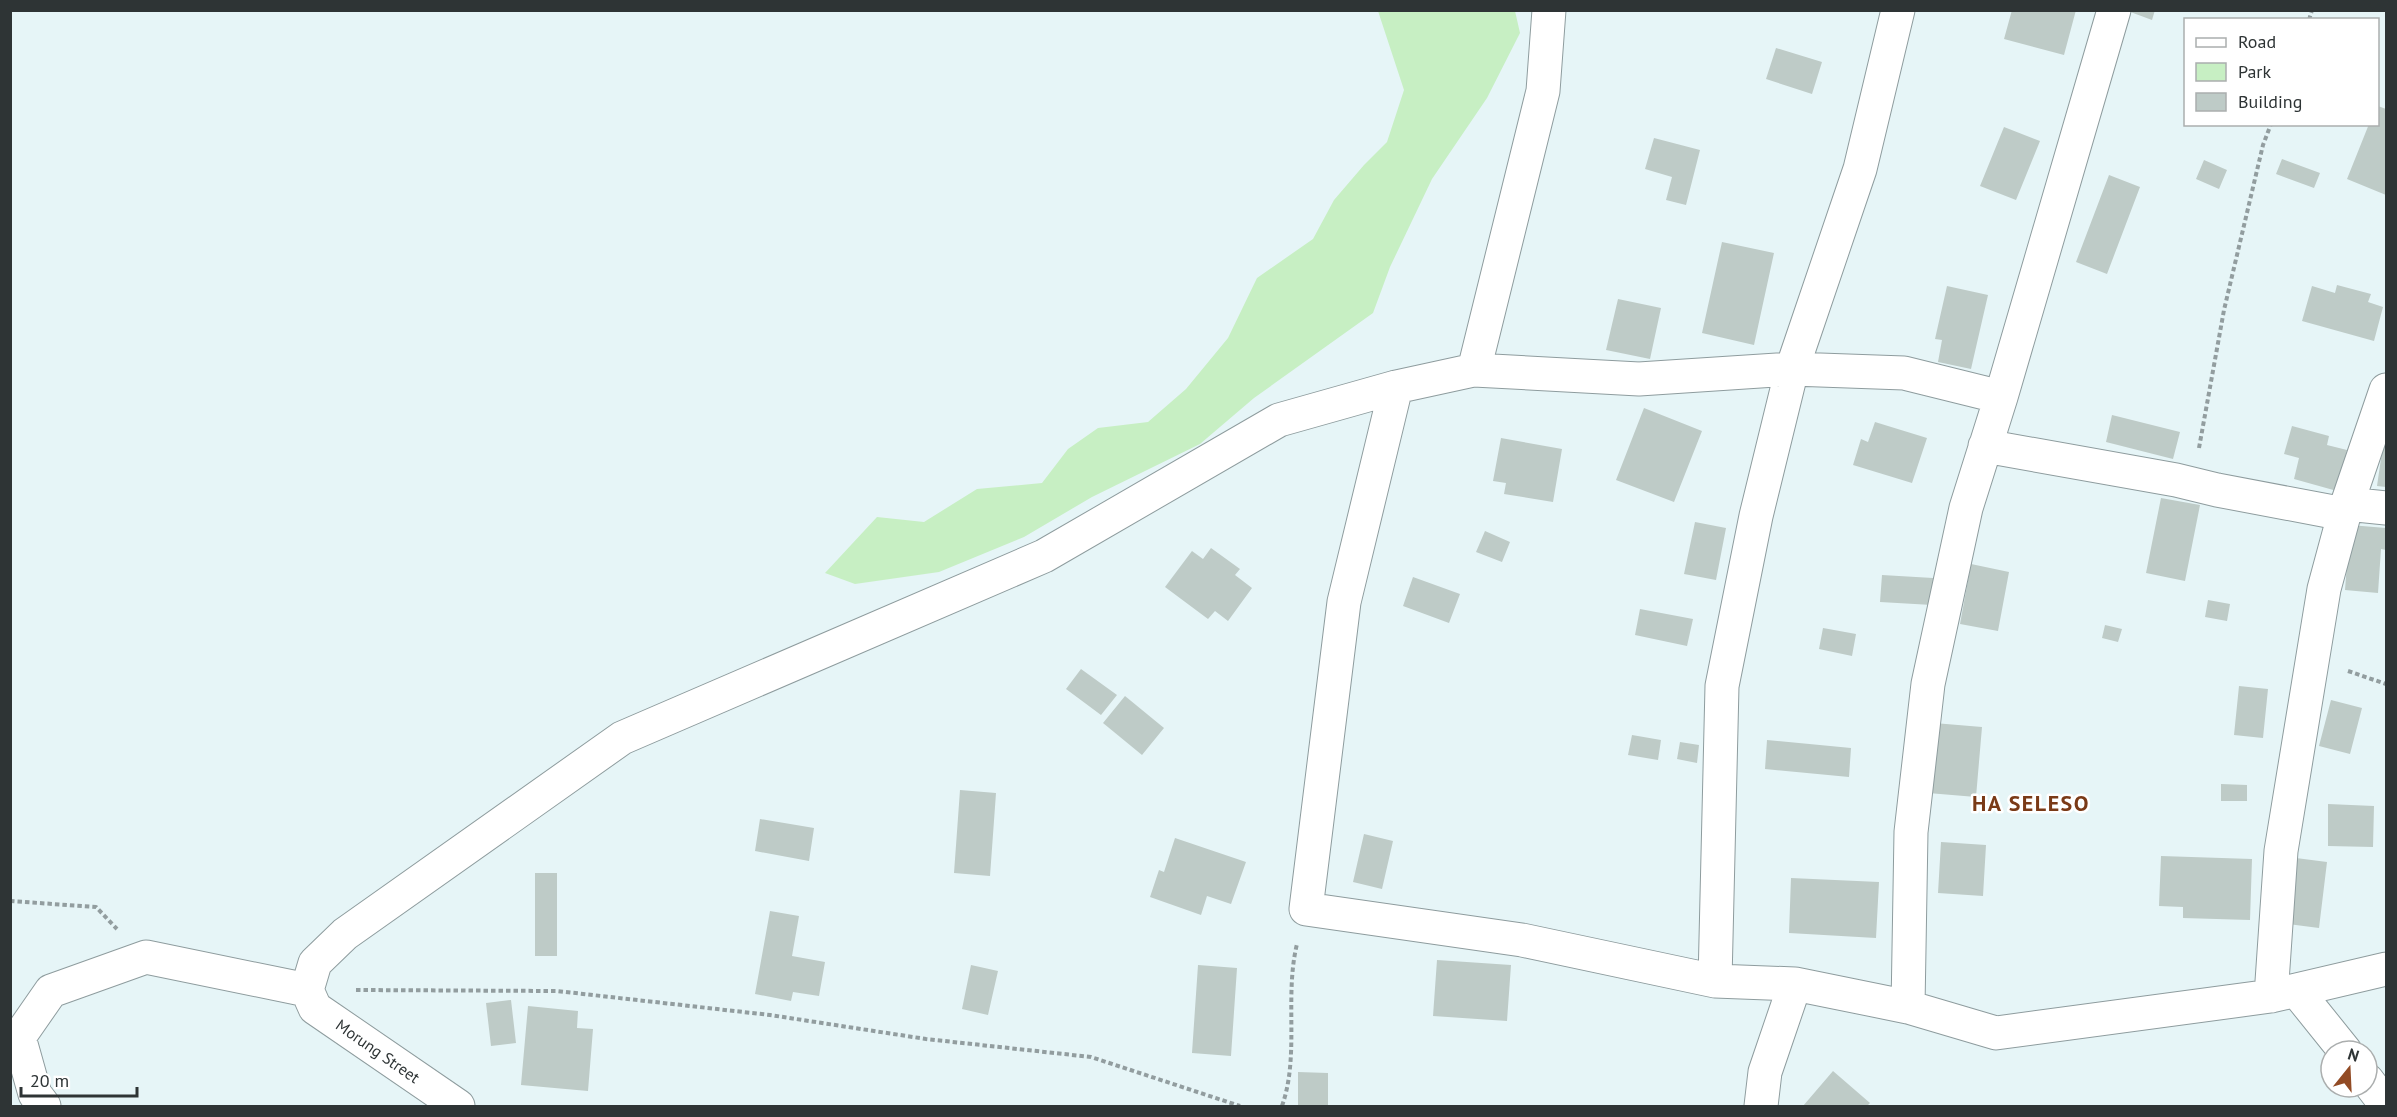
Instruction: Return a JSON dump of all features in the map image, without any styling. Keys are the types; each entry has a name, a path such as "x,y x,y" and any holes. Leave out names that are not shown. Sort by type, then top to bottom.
{"street":[{"path":"1474,370 1542,91 1549,10"},
{"path":"1715,981 1722,686 1756,516 1792,369 1860,169 1898,10"},
{"path":"1908,1007 1911,832 1928,684 1965,508 2001,397 2114,10"},
{"path":"44,1107 35,1094 19,1037 51,991 146,957 307,990 315,963 345,934 622,738 1044,556 1279,420 1396,387 1474,370 1639,379 1792,369 1904,373 2001,397"},
{"path":"1396,387 1344,603 1306,909 1522,940 1715,981 1795,984 1908,1007 1996,1033 2284,993 2386,969"},
{"path":"2332,1039 2284,993 2281,851 2324,589 2345,509 2386,390"},
{"path":"1984,446 2345,509 2386,508"},
{"path":"1761,1107 1765,1072 1795,984"},
{"name":"Morung Street","path":"307,990 315,1008 458,1107"}],"path":[{"path":"2192,484 2224,310 2263,145 2270,126"},
{"path":"10,901 96,907 146,957"},
{"path":"1282,1107 1289,1086 1290,1015 1296,948 1306,909"},
{"path":"307,990 557,991 770,1015 926,1039 1091,1057 1240,1107"}],"green space":[{"path":"1378,11 1515,11 1520,33 1487,98 1432,179 1390,267 1373,313 1254,398 1200,444 1092,497 1024,537 939,572 855,584 825,573 877,517 924,522 977,489 1042,483 1068,449 1098,428 1148,422 1186,389 1228,338 1257,278 1313,239 1334,200 1387,142 1404,90"}],"building":[{"path":"2012,10 2076,10 2064,55 2004,39"},
{"path":"2125,10 2155,10 2152,20"},
{"path":"1776,48 1822,62 1812,94 1766,79"},
{"path":"2379,106 2386,109 2386,195 2347,179 2368,126 2379,126"},
{"path":"2004,127 2040,141 2016,200 1980,186"},
{"path":"1654,138 1700,150 1686,205 1666,200 1672,177 1645,169"},
{"path":"2282,159 2320,173 2314,188 2276,174"},
{"path":"2204,160 2227,170 2219,189 2196,179"},
{"path":"2109,175 2140,187 2107,274 2076,262"},
{"path":"1722,242 1774,253 1754,345 1702,333"},
{"path":"2337,285 2371,294 2368,302 2383,307 2374,341 2302,321 2312,286 2335,293"},
{"path":"1947,286 1988,295 1971,369 1938,362 1942,340 1935,339"},
{"path":"1618,299 1661,308 1650,359 1606,350"},
{"path":"1644,408 1702,431 1674,502 1616,480"},
{"path":"2112,415 2180,432 2173,459 2106,442"},
{"path":"1875,422 1927,438 1912,483 1853,465 1861,439 1868,442"},
{"path":"2292,426 2329,436 2327,445 2347,450 2337,491 2294,479 2299,458 2284,454"},
{"path":"1501,438 1562,449 1553,502 1504,494 1506,483 1493,481"},
{"path":"2384,438 2386,439 2386,487 2377,486"},
{"path":"2161,498 2200,505 2185,581 2146,573"},
{"path":"1695,522 1726,528 1716,580 1684,574"},
{"path":"2350,525 2386,528 2386,550 2381,549 2378,593 2345,590"},
{"path":"1485,531 1510,542 1502,562 1476,552"},
{"path":"1211,548 1240,569 1235,575 1252,588 1228,621 1215,611 1208,619 1165,587 1192,551 1203,559"},
{"path":"1971,564 2009,572 1998,631 1960,624"},
{"path":"1882,575 1933,578 1932,605 1880,602"},
{"path":"1413,577 1460,594 1449,623 1403,606"},
{"path":"2208,600 2230,604 2227,621 2205,617"},
{"path":"1640,609 1693,619 1687,646 1635,635"},
{"path":"2105,625 2122,629 2118,642 2102,638"},
{"path":"1823,628 1856,634 1852,656 1819,649"},
{"path":"1081,669 1117,695 1101,715 1066,689"},
{"path":"2239,686 2268,689 2263,738 2234,735"},
{"path":"1125,696 1164,728 1142,755 1103,723"},
{"path":"2331,700 2362,708 2350,754 2319,746"},
{"path":"1934,723 1982,727 1976,797 1928,793"},
{"path":"1632,735 1661,740 1658,760 1628,755"},
{"path":"1767,740 1851,748 1849,777 1765,769"},
{"path":"1680,742 1699,745 1697,763 1677,759"},
{"path":"2221,784 2247,785 2247,801 2221,801"},
{"path":"960,790 996,793 990,876 954,873"},
{"path":"2328,804 2374,806 2373,847 2328,846"},
{"path":"760,819 814,828 809,861 755,851"},
{"path":"1364,834 1393,841 1382,889 1353,882"},
{"path":"1175,838 1246,862 1231,904 1207,896 1201,915 1150,897 1159,870 1164,872"},
{"path":"1941,842 1986,845 1983,896 1938,893"},
{"path":"2161,856 2252,859 2250,920 2183,918 2183,907 2159,906"},
{"path":"2296,858 2327,862 2319,928 2288,924"},
{"path":"535,873 557,873 557,956 535,956"},
{"path":"1791,878 1879,882 1876,938 1789,933"},
{"path":"770,911 799,916 792,956 825,962 819,996 793,992 791,1001 755,994"},
{"path":"1437,960 1511,965 1507,1021 1433,1016"},
{"path":"971,965 998,971 988,1015 962,1009"},
{"path":"1198,965 1237,968 1231,1056 1192,1053"},
{"path":"511,1000 516,1043 491,1046 486,1003"},
{"path":"528,1006 578,1011 577,1028 593,1029 588,1091 521,1085"},
{"path":"1833,1071 1870,1103 1867,1106 1803,1106"},
{"path":"1298,1072 1328,1073 1328,1106 1298,1106"}],"district":[{"name":"HA SELESO","path":"2031,803"}]}
